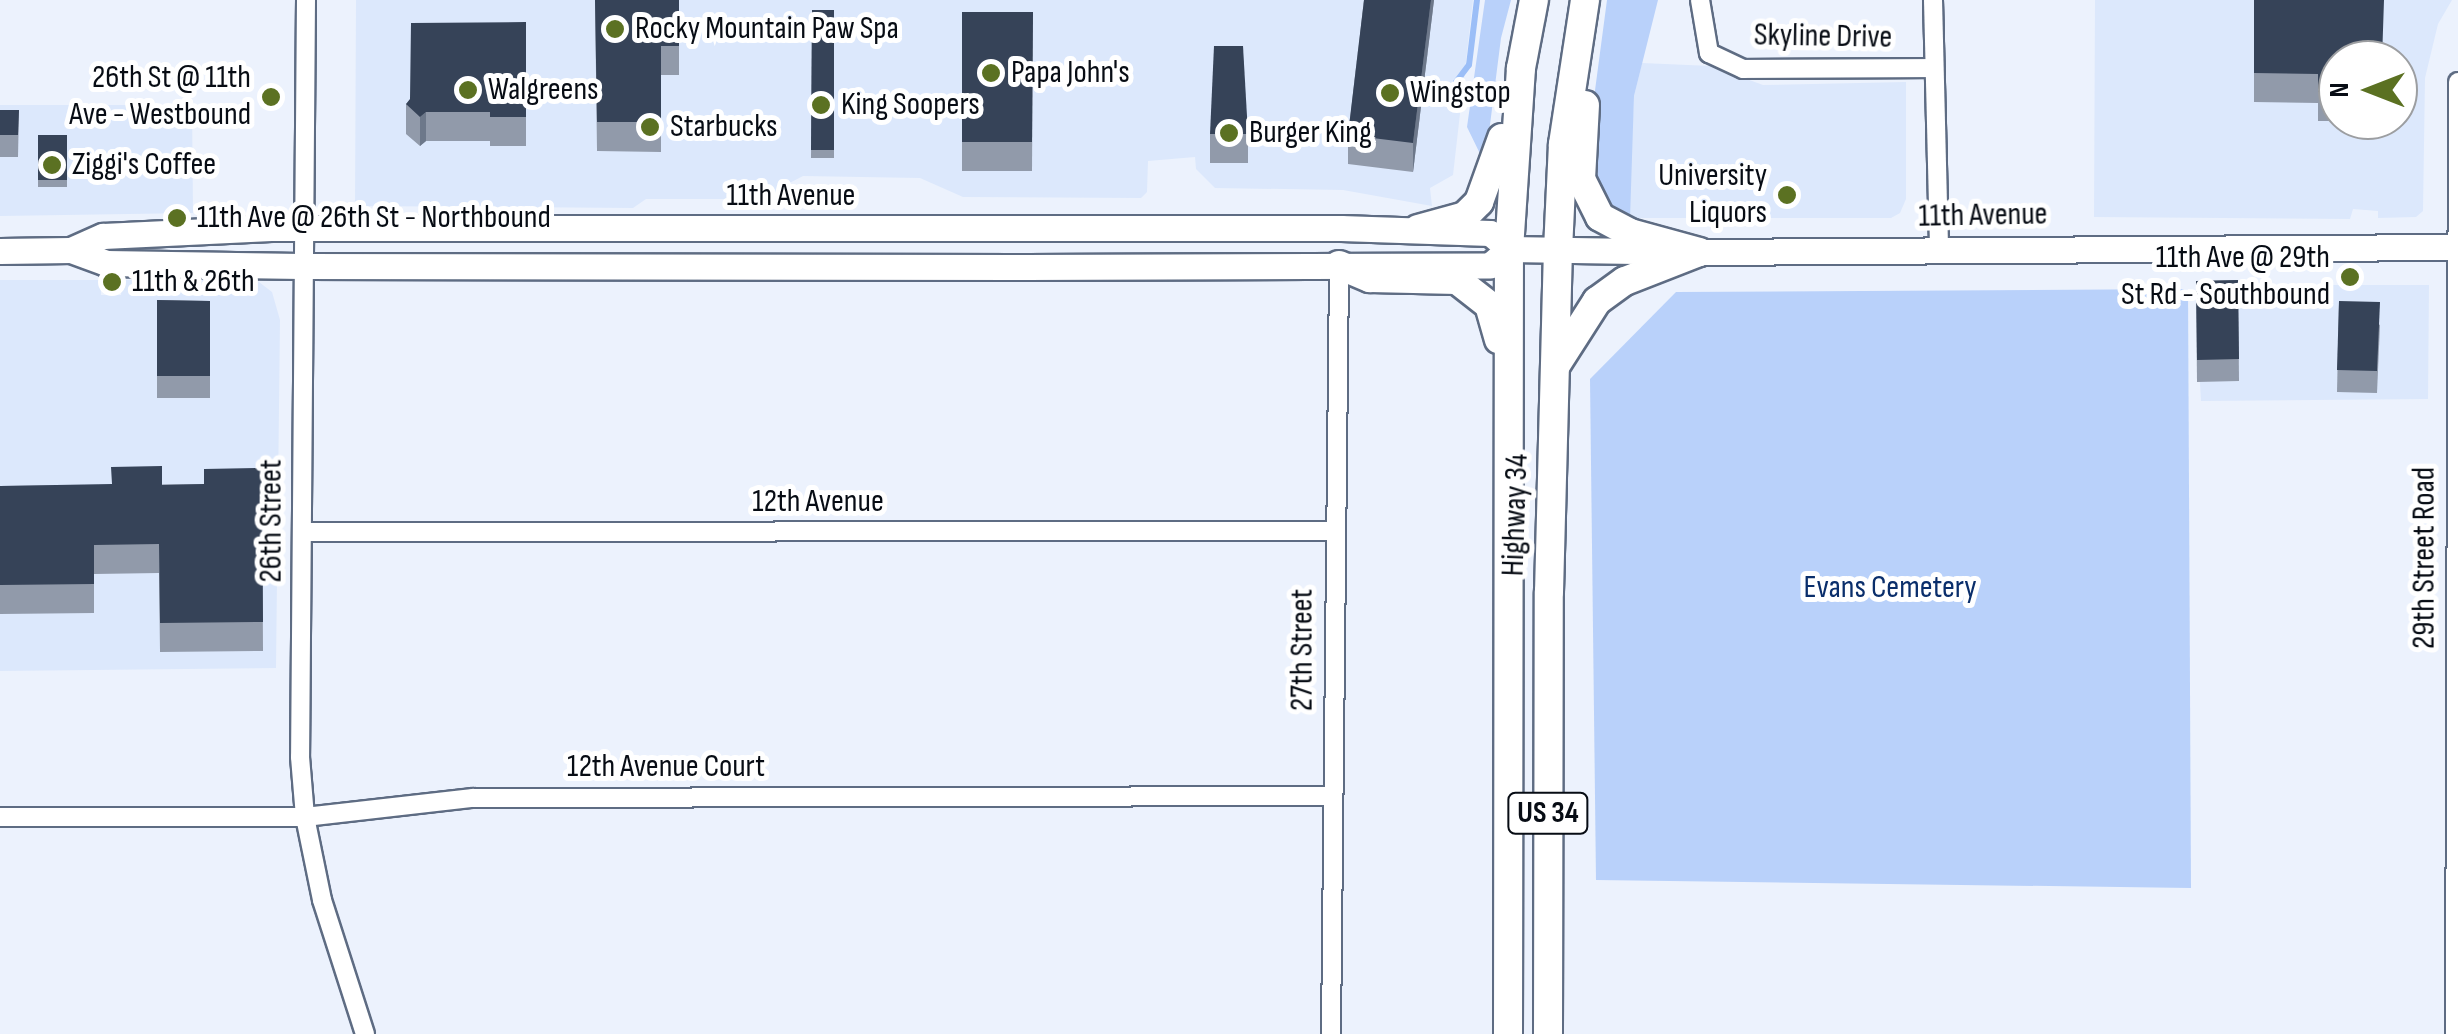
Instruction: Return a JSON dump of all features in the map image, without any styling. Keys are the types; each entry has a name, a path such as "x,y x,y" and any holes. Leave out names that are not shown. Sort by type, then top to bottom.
{"highway":[{"name":"Highway 34","path":"1508,1034 1509,249 1520,68 1534,0"},
{"name":"Highway 34","path":"1548,1034 1549,592 1558,250 1563,144 1588,0"},
{"path":"1588,0 1581,179 1588,200 1600,217 1614,226 1700,252"},
{"path":"1418,229 1454,221 1479,202 1493,173 1520,68"},
{"path":"1555,366 1597,302 1626,281 1700,252"},
{"path":"1339,265 1370,278 1457,280 1478,293 1495,321 1507,387"}],"main road":[{"name":"11th Avenue","path":"71,250 103,236 303,228 1418,229 1490,234 1509,249 1700,252 2457,247"},
{"name":"11th Avenue","path":"0,251 71,250 106,263 301,266 1490,266 1509,249"}],"street":[{"name":"26th Street","path":"306,0 300,757 306,817 330,929 365,1034"},
{"name":"Skyline Drive","path":"1700,0 1709,53 1743,68 1933,68"},
{"path":"1933,0 1939,250"},
{"name":"29th Street Road","path":"2455,1034 2458,82"},
{"name":"27th Street","path":"1331,1034 1339,265"},
{"name":"12th Avenue","path":"302,532 1334,532"},
{"name":"12th Avenue Court","path":"0,817 306,817 472,798 1333,796"}],"shaded area":[{"path":"356,0 1473,0 1453,175 1430,188 1432,206 1343,190 1215,188 1196,169 1195,157 1148,161 1147,192 1141,198 963,197 920,178 803,176 778,189 772,199 646,199 633,208 355,206"},
{"path":"2095,0 2452,0 2438,24 2425,78 2423,211 2416,217 2378,218 2378,211 2353,209 2350,219 2094,217"},
{"path":"1642,63 1711,66 1763,85 1906,82 1906,199 1900,213 1891,218 1628,218 1634,96"},
{"path":"0,105 192,105 193,213 0,216"},
{"path":"255,279 272,292 280,320 276,668 0,671 0,280 101,280 101,295 121,295 122,280"},
{"path":"2210,285 2429,285 2428,399 2201,401 2195,292"}],"green space":[{"path":"1485,0 1511,0 1501,38 1485,164 1467,127"},
{"path":"1607,0 1658,0 1634,96 1630,219 1612,210 1597,195 1588,143"},
{"name":"Evans Cemetery","path":"2188,289 2191,888 1596,880 1590,379 1676,292"}],"building":[{"path":"595,0 679,0 679,46 661,46 661,122 597,122"},
{"path":"1364,0 1431,0 1413,143 1348,135"},
{"path":"2254,0 2384,0 2383,40 2318,40 2318,74 2254,73"},
{"path":"812,10 834,10 834,150 811,150"},
{"path":"962,12 1033,12 1032,142 962,142"},
{"name":"Walgreens","path":"526,22 526,117 490,117 490,112 426,112 420,117 406,104 410,99 411,23"},
{"name":"Burger King","path":"1214,46 1243,46 1248,134 1210,134"},
{"path":"0,110 19,110 18,135 0,135"},
{"name":"Ziggi's Coffee","path":"38,135 67,135 67,180 38,180"},
{"path":"2238,280 2239,359 2197,360 2196,281"},
{"path":"157,300 210,301 210,376 157,376"},
{"path":"2339,301 2380,302 2377,371 2337,370"},
{"path":"162,466 162,485 204,484 204,469 262,468 263,622 160,623 159,544 94,545 94,584 0,585 0,486 112,484 111,467"}],"waterway":[{"path":"1456,82 1469,65 1477,0"}],"place":[{"name":"Rocky Mountain Paw Spa","path":"615,29"},
{"name":"Papa John's","path":"991,73"},
{"name":"Walgreens","path":"468,90"},
{"name":"Wingstop","path":"1390,93"},
{"name":"26th St @ 11th Ave - Westbound","path":"271,97"},
{"name":"King Soopers","path":"821,105"},
{"name":"Starbucks","path":"650,127"},
{"name":"Burger King","path":"1229,133"},
{"name":"Ziggi's Coffee","path":"52,165"},
{"name":"University Liquors","path":"1787,195"},
{"name":"11th Ave @ 26th St - Northbound","path":"177,218"},
{"name":"11th Ave @ 29th St Rd - Southbound","path":"2350,277"},
{"name":"11th & 26th","path":"112,282"}]}
